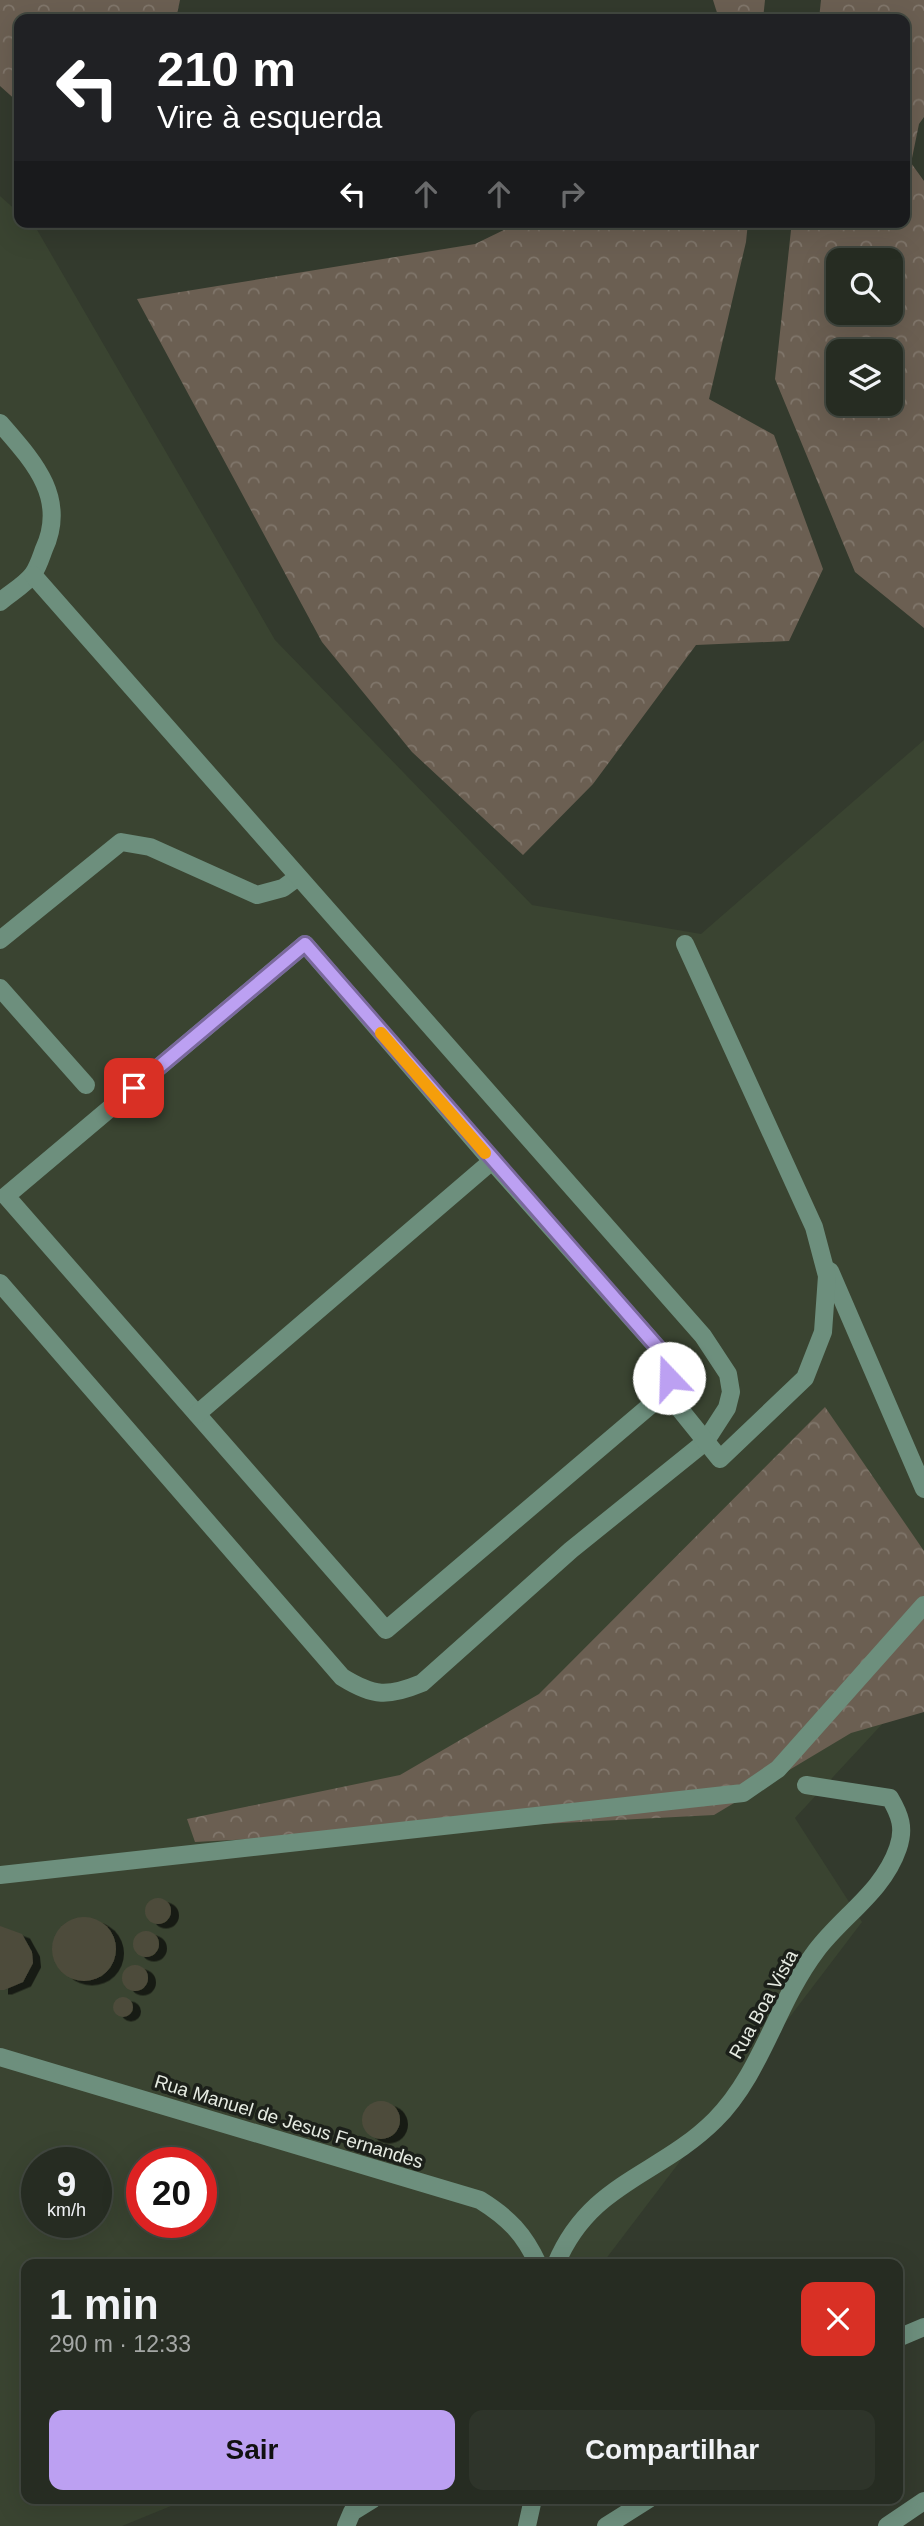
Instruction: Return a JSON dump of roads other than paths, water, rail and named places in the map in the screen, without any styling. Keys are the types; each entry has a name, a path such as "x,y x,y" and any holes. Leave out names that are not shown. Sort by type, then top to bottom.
{"street":[{"path":"0,423 36,464 50,495 51,535 33,575 0,602"},
{"path":"0,1283 342,1677 362,1689 379,1694 399,1692 422,1683 571,1550 705,1442 727,1409 731,1392 728,1374 702,1336 33,575"},
{"path":"0,940 121,842 150,847 257,895 283,888 298,877"},
{"path":"305,944 672,1364 666,1392 386,1630 6,1196 305,944"},
{"path":"685,944 814,1227 924,1489"},
{"path":"0,988 86,1085"},
{"path":"197,1414 492,1161"},
{"path":"666,1392 720,1459 805,1378 823,1332 826,1261"},
{"path":"0,1875 743,1793 778,1769 924,1605"},
{"name":"Rua Boa Vista","path":"559,2259 572,2234 596,2203 670,2155 715,2120 760,2055 788,1994 817,1950 872,1892 898,1848 902,1819 890,1798 806,1785"},
{"name":"Rua Manuel de Jesus Fernandes","path":"0,2057 480,2200 506,2216 517,2227 535,2259"},
{"path":"903,2336 924,2327"},
{"path":"887,2526 924,2501"},
{"path":"329,2526 349,2519 367,2504"},
{"path":"527,2526 532,2504"},
{"path":"607,2526 641,2504"}]}
